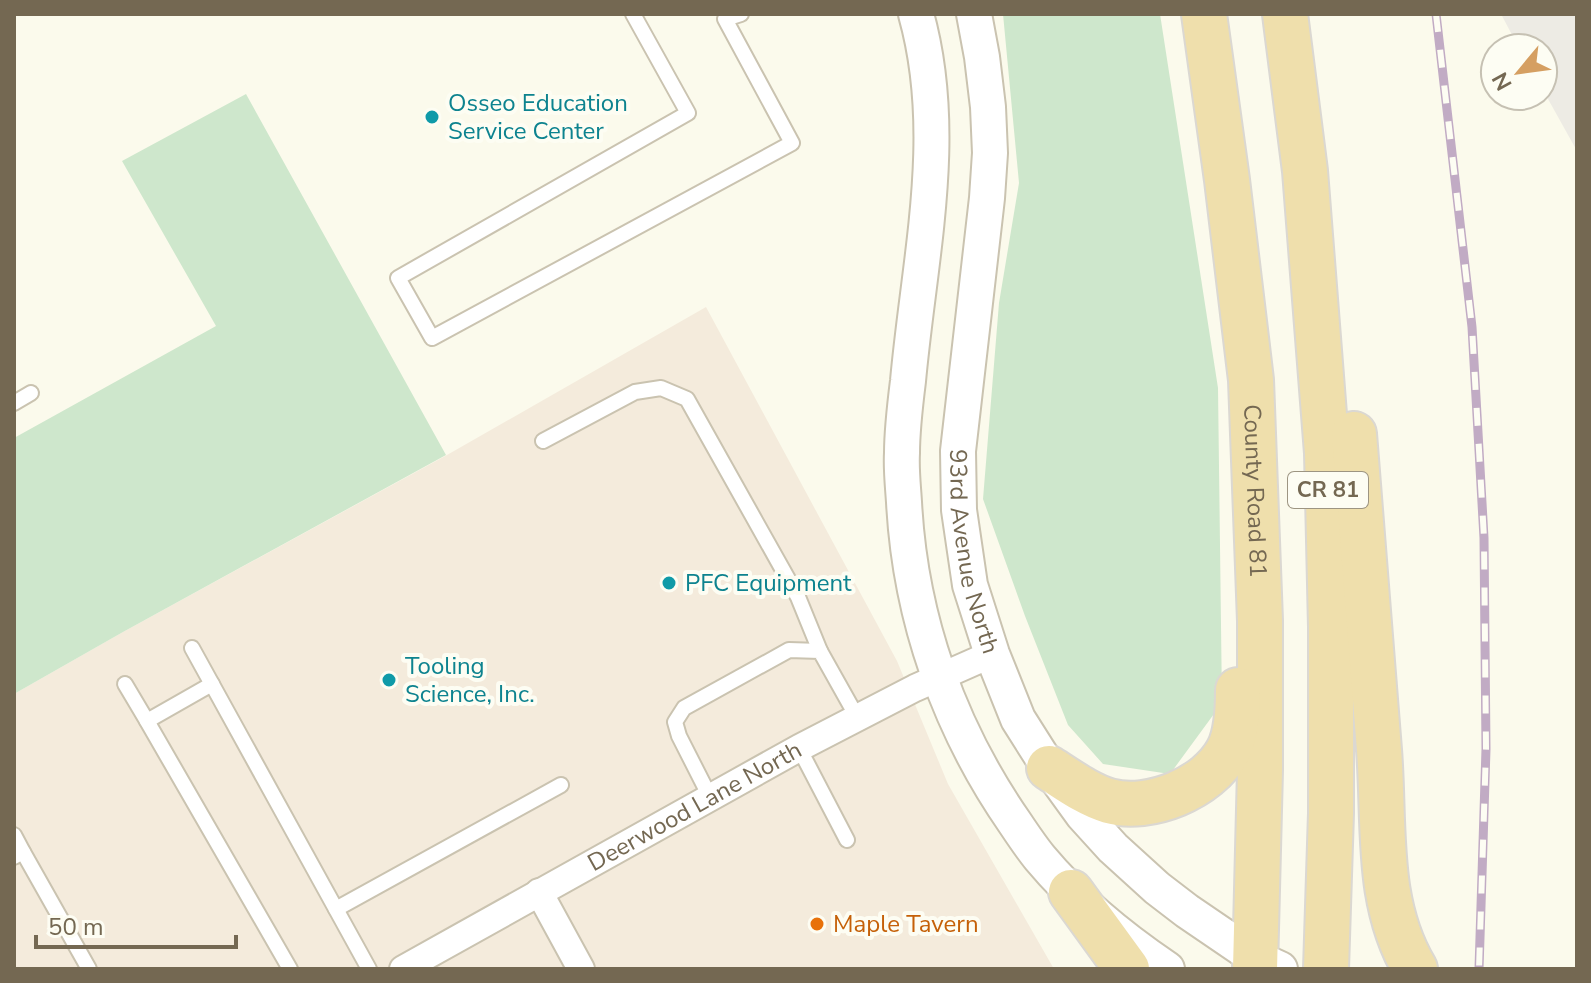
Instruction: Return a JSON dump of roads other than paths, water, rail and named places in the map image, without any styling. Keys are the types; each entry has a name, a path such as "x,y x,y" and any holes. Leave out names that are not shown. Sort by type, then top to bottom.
{"highway":[{"name":"County Road 81","path":"1204,14 1251,380 1260,621 1264,965"},
{"name":"CR 81","path":"1285,14 1305,171 1327,453 1331,813 1326,969"},
{"path":"1311,244 1352,410 1380,763 1384,877 1394,922 1415,969"},
{"path":"1049,768 1096,797 1113,802 1147,803 1179,794 1209,776 1229,750 1238,713 1235,504 1254,446"},
{"path":"1071,892 1127,969"}],"street":[{"path":"916,14 926,63 932,147 928,221 901,455 906,538 919,614 938,677 965,739 998,798 1039,856 1071,892 1121,936 1167,969"},
{"name":"93rd Avenue North","path":"974,14 988,107 990,153 958,451 959,510 970,585 992,654 1018,719 1083,815 1113,848 1157,888 1264,965"},
{"name":"Deerwood Lane North","path":"403,969 799,748 938,677 992,654"},
{"path":"539,892 581,969"}],"lane":[{"path":"633,14 688,113 398,278 432,338 792,143 724,17 741,14"},
{"path":"543,441 635,392 661,388 687,399 798,597 820,651 857,717"},
{"path":"14,403 31,393"},
{"path":"192,648 369,969"},
{"path":"710,797 679,736 675,722 684,708 789,650 820,651"},
{"path":"125,684 290,969"},
{"path":"147,721 212,684"},
{"path":"799,748 847,840"},
{"path":"336,909 561,785"},
{"path":"14,835 18,854 89,969"}],"railway":[{"path":"1436,14 1472,327 1484,538 1486,749 1479,969"}],"place":[{"name":"Osseo Education Service Center","path":"432,117"},
{"name":"PFC Equipment","path":"669,583"},
{"name":"Tooling Science, Inc.","path":"389,680"},
{"name":"Maple Tavern","path":"817,924"}]}
